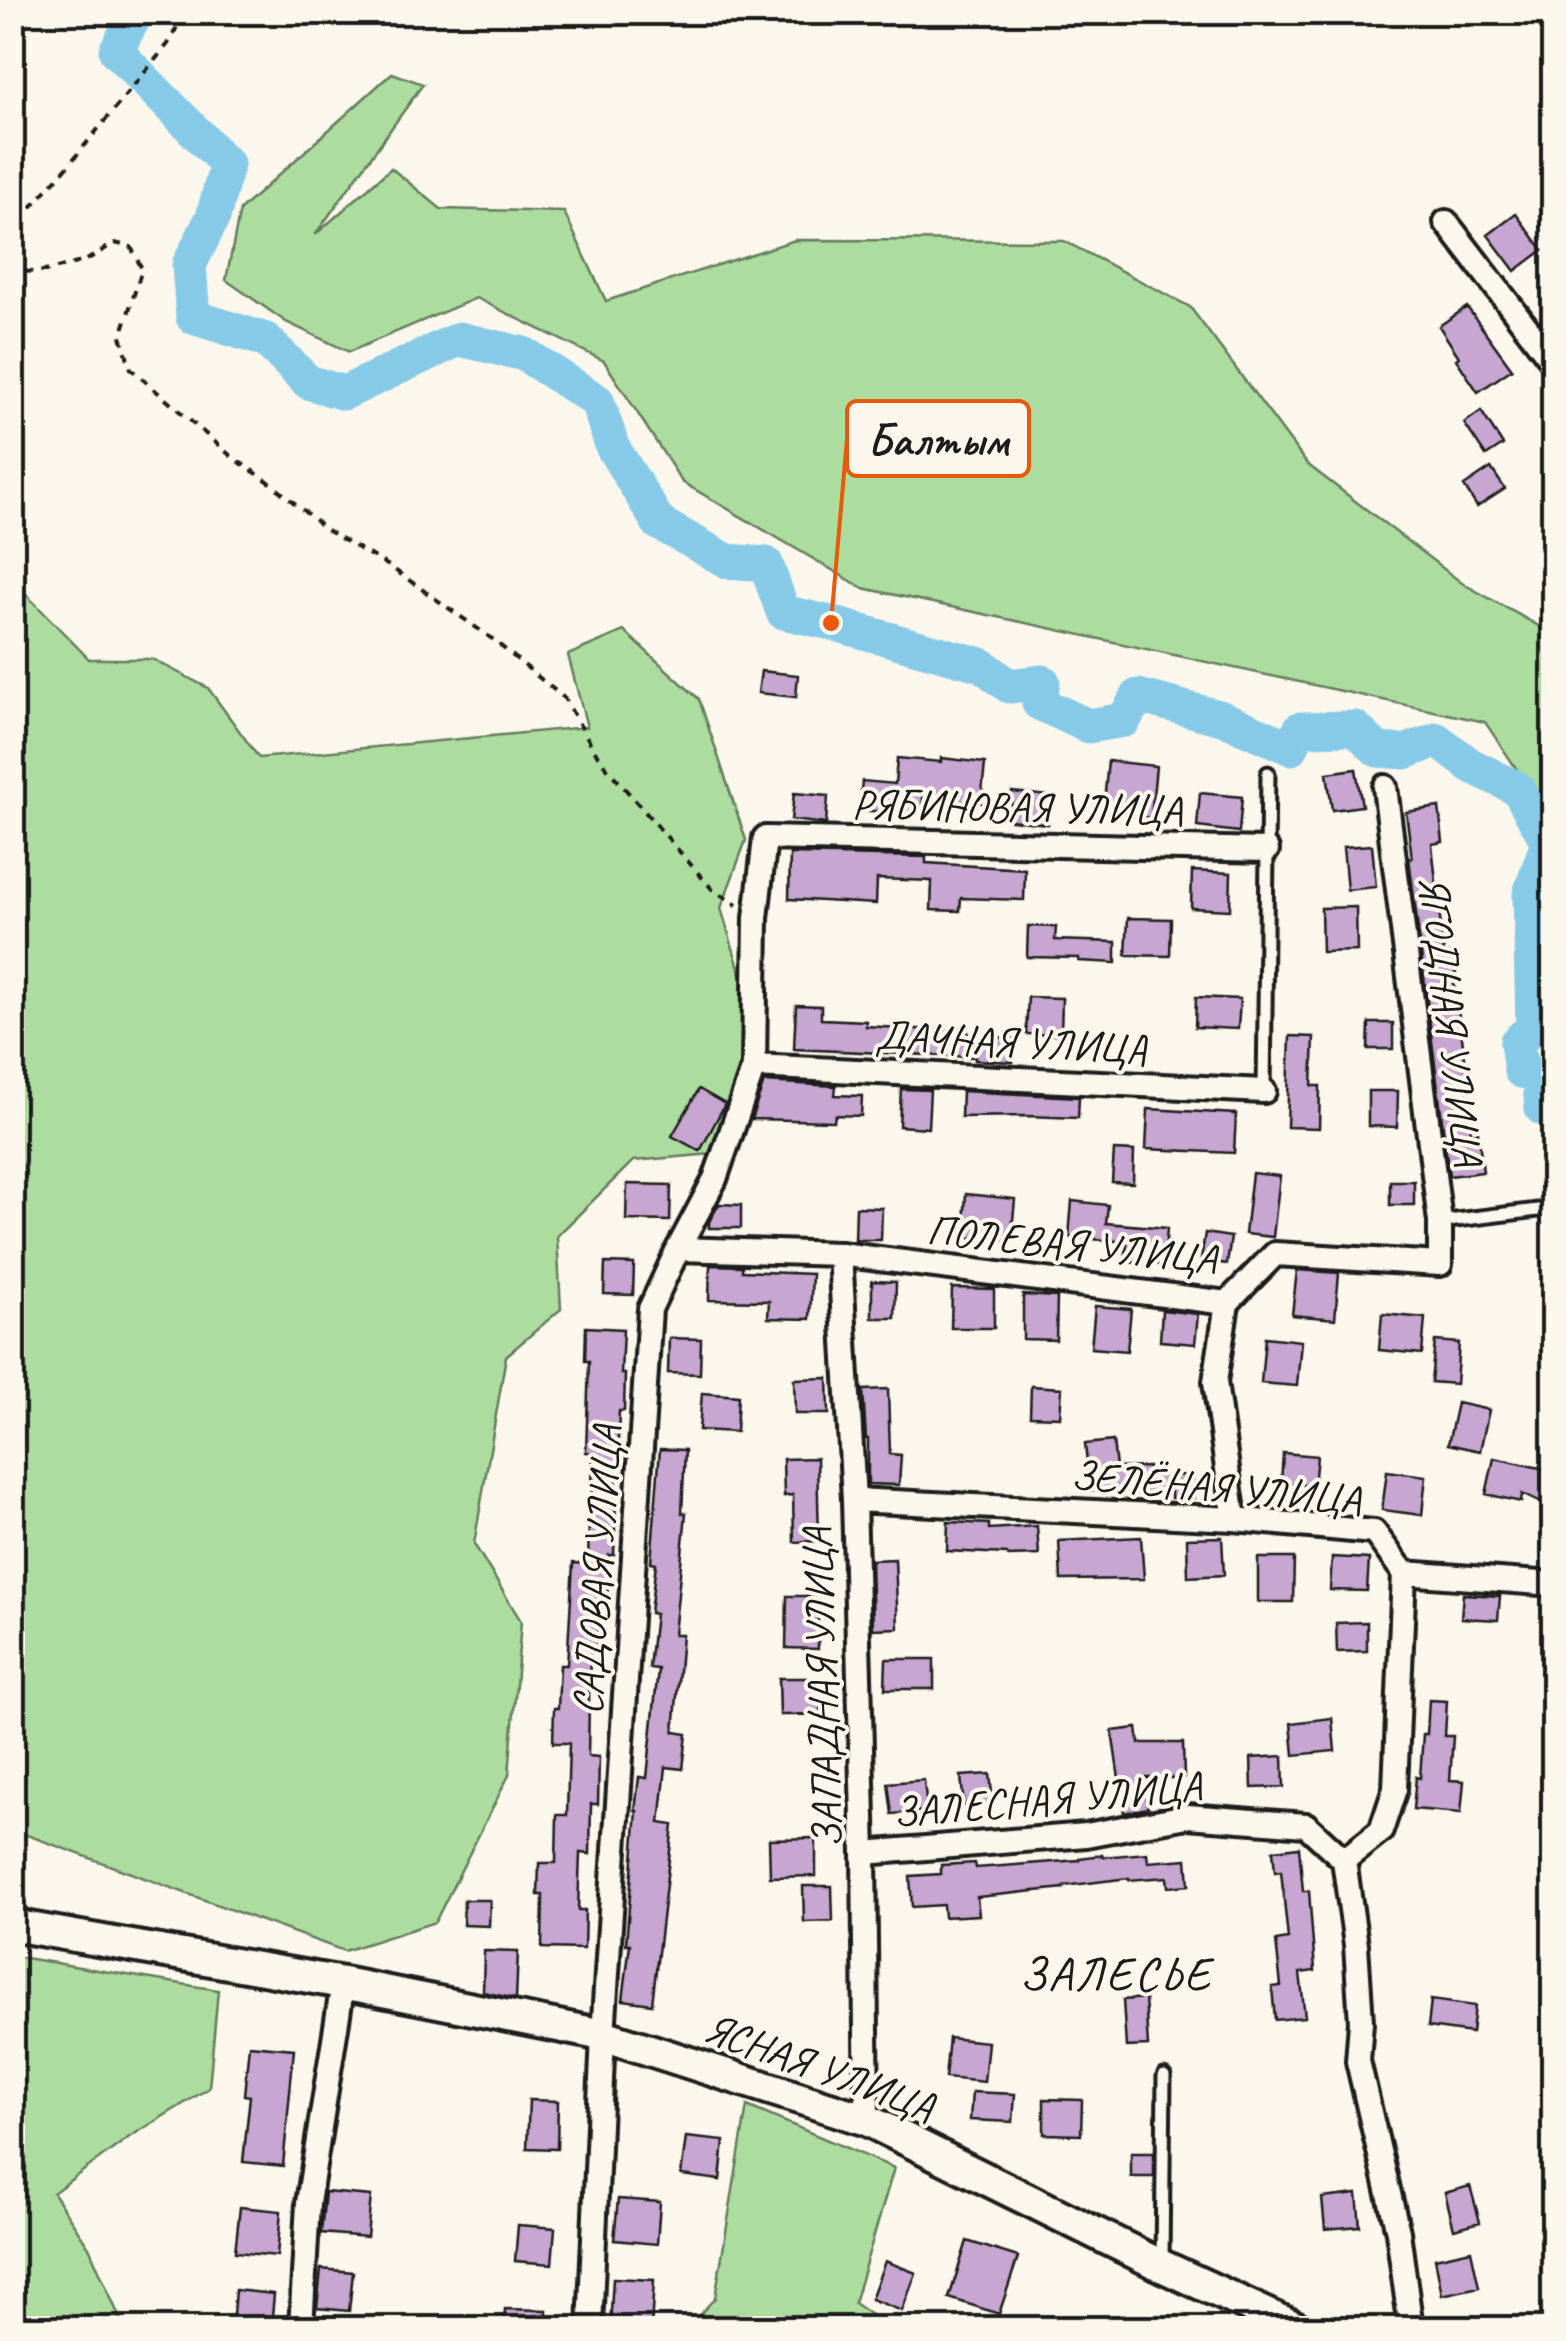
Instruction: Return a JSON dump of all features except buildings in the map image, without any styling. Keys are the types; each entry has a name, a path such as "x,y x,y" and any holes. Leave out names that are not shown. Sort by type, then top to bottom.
{"main road":[{"name":"ЯСНАЯ УЛИЦА","path":"12,1926 343,1983 602,2035 866,2120 1297,2328"}],"street":[{"path":"1446,222 1554,363"},
{"name":"ЯГОДНАЯ УЛИЦА","path":"1385,787 1440,1222 1440,1264"},
{"name":"САДОВАЯ УЛИЦА","path":"590,2328 602,2035 650,1309 715,1179 754,1066 756,918 765,838"},
{"name":"РЯБИНОВАЯ УЛИЦА","path":"765,838 1268,850"},
{"name":"ДАЧНАЯ УЛИЦА","path":"754,1066 1264,1090"},
{"name":"ПОЛЕВАЯ УЛИЦА","path":"678,1249 840,1254 1228,1303 1275,1254 1440,1264"},
{"name":"ЗАПАДНАЯ УЛИЦА","path":"840,1254 854,1500 864,1852 866,2120"},
{"path":"1228,1303 1214,1382 1234,1519"},
{"name":"ЗЕЛЁНАЯ УЛИЦА","path":"854,1500 1234,1519 1374,1532 1404,1574"},
{"path":"1411,2328 1398,2232 1358,2060 1362,2022 1344,1860 1381,1832 1395,1790 1404,1574 1554,1584"},
{"name":"ЗАЛЕСНАЯ УЛИЦА","path":"864,1852 1086,1835 1187,1816 1306,1825 1344,1860"},
{"path":"301,2328 308,2203 343,1983"}],"lane":[{"path":"1264,1090 1268,772"},
{"path":"1440,1222 1538,1210"},
{"path":"1162,2266 1164,2076"}],"path":[{"path":"12,233 168,44 185,12"},
{"path":"12,264 19,272 45,271 85,261 115,242 130,247 142,268 120,336 131,368 232,456 328,532 389,566 476,627 564,698 601,761 712,889 756,918"}],"green space":[{"path":"392,73 423,84 315,235 391,168 441,209 564,212 606,301 795,240 1064,241 1190,307 1307,464 1462,583 1553,634 1553,823 1485,722 863,588 682,482 604,361 476,298 349,352 286,322 226,280 240,210"},
{"path":"12,580 89,659 152,659 208,688 259,758 587,727 568,655 624,631 699,699 746,840 721,908 760,1038 723,1153 633,1161 557,1236 561,1309 506,1356 474,1544 521,1621 509,1775 435,1922 344,1951 13,1830"},
{"path":"13,1956 218,1990 209,2088 128,2138 53,2193 89,2247 124,2328 13,2328"},
{"path":"747,2106 894,2168 854,2303 890,2328 687,2328 715,2298"}],"waterway":[{"path":"128,12 134,17 116,51 227,164 213,217 189,265 193,317 266,340 308,382 344,393 459,339 524,354 597,401 613,448 659,523 727,561 766,564 783,612 982,665 1009,686 1043,682 1039,703 1088,726 1124,720 1138,696 1222,718 1291,748 1300,729 1355,728 1378,750 1405,752 1437,740 1470,765 1518,789 1548,842 1530,894 1533,1028 1517,1042 1521,1071 1539,1075 1542,1108 1554,1110"}],"place":[{"name":"Балтым","path":"831,623"}],"district":[{"name":"ЗАЛЕСЬЕ","path":"1116,1973"}]}
